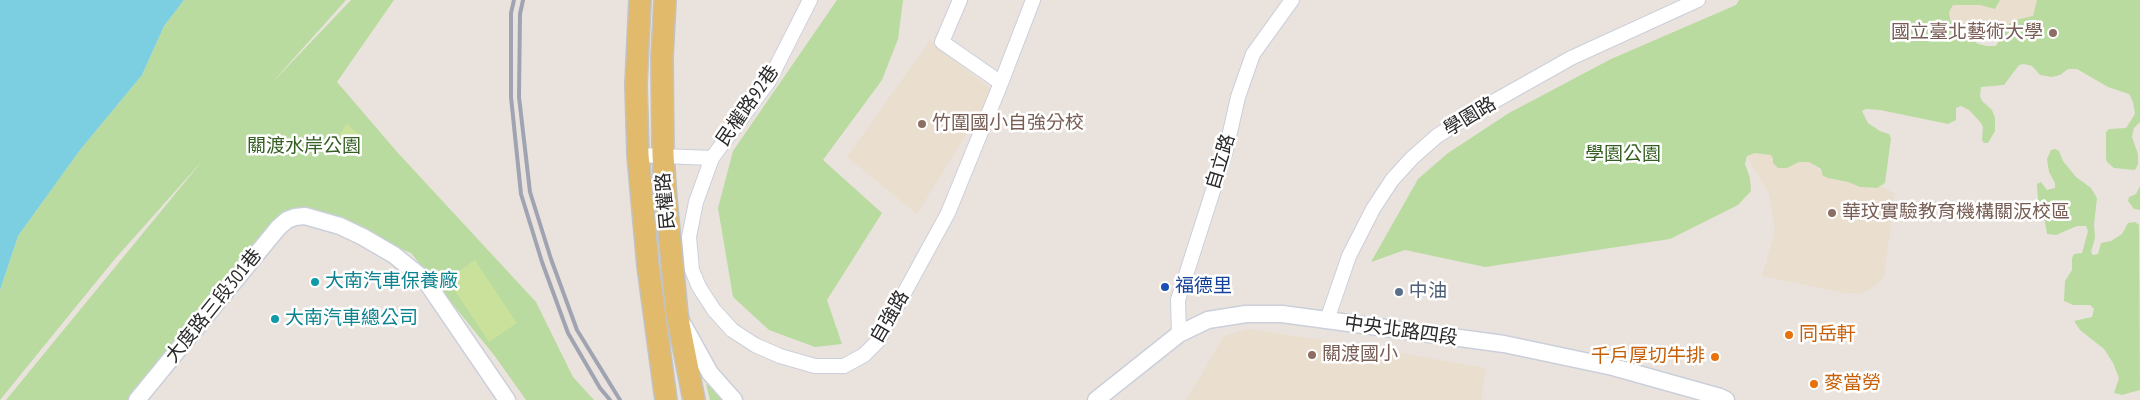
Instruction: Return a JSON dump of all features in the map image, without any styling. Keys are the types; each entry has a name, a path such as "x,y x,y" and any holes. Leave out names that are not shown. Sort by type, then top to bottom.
{"main road":[{"name":"民權路","path":"640,0 636,85 638,155 648,266 666,400"},
{"name":"民權路","path":"664,0 662,57 663,155 677,314 694,400"}],"street":[{"name":"民權路92巷","path":"712,158 769,81 810,0"},
{"path":"960,0 942,42 1001,83"},
{"name":"自強路","path":"712,158 696,202 689,237 692,270 699,287 714,310 732,330 755,344 780,356 815,366 844,366 872,349 896,310 948,213 1033,0"},
{"name":"自立路","path":"1179,334 1178,300 1226,150 1238,97 1253,54 1292,0"},
{"name":"學園路","path":"1327,320 1349,256 1373,209 1392,180 1437,136 1468,116 1571,58 1698,0"},
{"path":"638,155 712,158"},
{"name":"大度路三段301巷","path":"137,400 278,228 287,220 295,217 305,216 340,226 394,255 425,280 445,307 475,356"},
{"path":"677,314 710,373 734,400"},
{"name":"中央北路四段","path":"1096,400 1179,334 1208,320 1246,314 1282,314 1504,344 1613,367 1720,396 1726,400"},
{"path":"475,356 496,400"},
{"path":"475,356 507,400"}],"shaded area":[{"name":"國立臺北藝術大學","path":"1912,0 2140,0 2027,46 1913,22"},
{"name":"竹圍國小自強分校","path":"930,40 993,91 917,214 847,157"},
{"name":"華玟實驗教育機構關汳校區","path":"1759,152 1771,155 1773,159 1794,164 1803,161 1809,162 1832,179 1872,189 1882,186 1895,194 1884,277 1875,286 1863,293 1844,293 1762,276 1775,231 1769,194 1747,156"},
{"name":"關渡國小","path":"1248,329 1486,368 1481,400 1185,400 1224,336"}],"green space":[{"name":"關渡水岸公園","path":"184,0 346,0 269,86 351,0 394,0 337,82 398,153 536,302 573,377 594,400 526,400 494,355 411,253 313,213 289,213 138,400 6,400 203,160 114,260 0,400 0,290 18,236 80,150 142,75 164,26"},
{"path":"837,0 903,0 898,39 882,80 823,160 882,213 827,300 842,344 815,347 769,330 733,297 718,208 733,151"},
{"name":"學園公園","path":"1739,0 2000,0 1995,9 1980,5 1953,5 1949,12 1950,20 1978,44 1996,46 2008,25 2016,20 2033,16 2037,0 2140,0 2140,122 2134,128 2132,137 2138,154 2138,164 2135,170 2114,168 2107,162 2106,158 2106,132 2109,129 2126,128 2135,114 2133,102 2129,94 2108,87 2077,69 2068,69 2060,75 2052,77 2040,75 2032,66 2024,64 2019,65 2004,85 1981,87 1980,96 1982,101 1992,110 1995,118 1995,131 1988,143 1984,143 1982,140 1983,127 1981,123 1969,110 1961,106 1956,108 1956,120 1948,124 1880,110 1866,109 1862,111 1868,123 1880,131 1889,134 1891,138 1885,183 1877,188 1860,187 1848,182 1828,178 1823,176 1821,169 1809,162 1799,162 1787,168 1778,168 1773,163 1771,155 1755,153 1747,156 1745,164 1750,178 1751,191 1738,205 1670,239 1485,267 1405,250 1371,262 1418,179 1448,153 1509,113 1611,59 1736,5"},
{"path":"347,124 361,136 349,151 335,140"},
{"path":"2051,150 2059,151 2063,161 2076,177 2091,188 2097,198 2094,224 2095,238 2091,252 2093,255 2098,254 2101,243 2111,241 2122,234 2128,223 2135,222 2139,225 2140,390 2122,395 2114,393 2119,378 2113,363 2104,349 2080,330 2074,321 2092,317 2094,309 2090,305 2073,305 2064,301 2065,281 2072,270 2072,258 2074,254 2082,253 2088,231 2086,226 2077,226 2056,235 2047,234 2038,203 2037,184 2041,182 2047,190 2055,188 2055,183 2049,172 2047,159"},
{"path":"2140,186 2140,210 2134,209 2128,201 2129,197 2136,194"},
{"path":"475,260 517,323 489,342 447,279"},
{"path":"706,384 710,385 723,400 710,400"}],"water":[{"path":"0,0 184,0 164,26 142,75 80,150 18,236 0,290"}],"railway":[{"path":"514,0 511,13 511,97 521,194 542,262 568,333 600,388 610,400"},
{"path":"523,0 520,14 519,97 530,192 551,259 577,330 620,400"}],"place":[{"name":"國立臺北藝術大學","path":"2053,33"},
{"name":"竹圍國小自強分校","path":"922,124"},
{"name":"華玟實驗教育機構關汳校區","path":"1832,213"},
{"name":"大南汽車保養廠","path":"315,282"},
{"name":"福德里","path":"1165,287"},
{"name":"中油","path":"1399,292"},
{"name":"大南汽車總公司","path":"275,319"},
{"name":"同岳軒","path":"1789,335"},
{"name":"關渡國小","path":"1312,355"},
{"name":"千戶厚切牛排","path":"1715,357"},
{"name":"麥當勞","path":"1814,384"}]}
